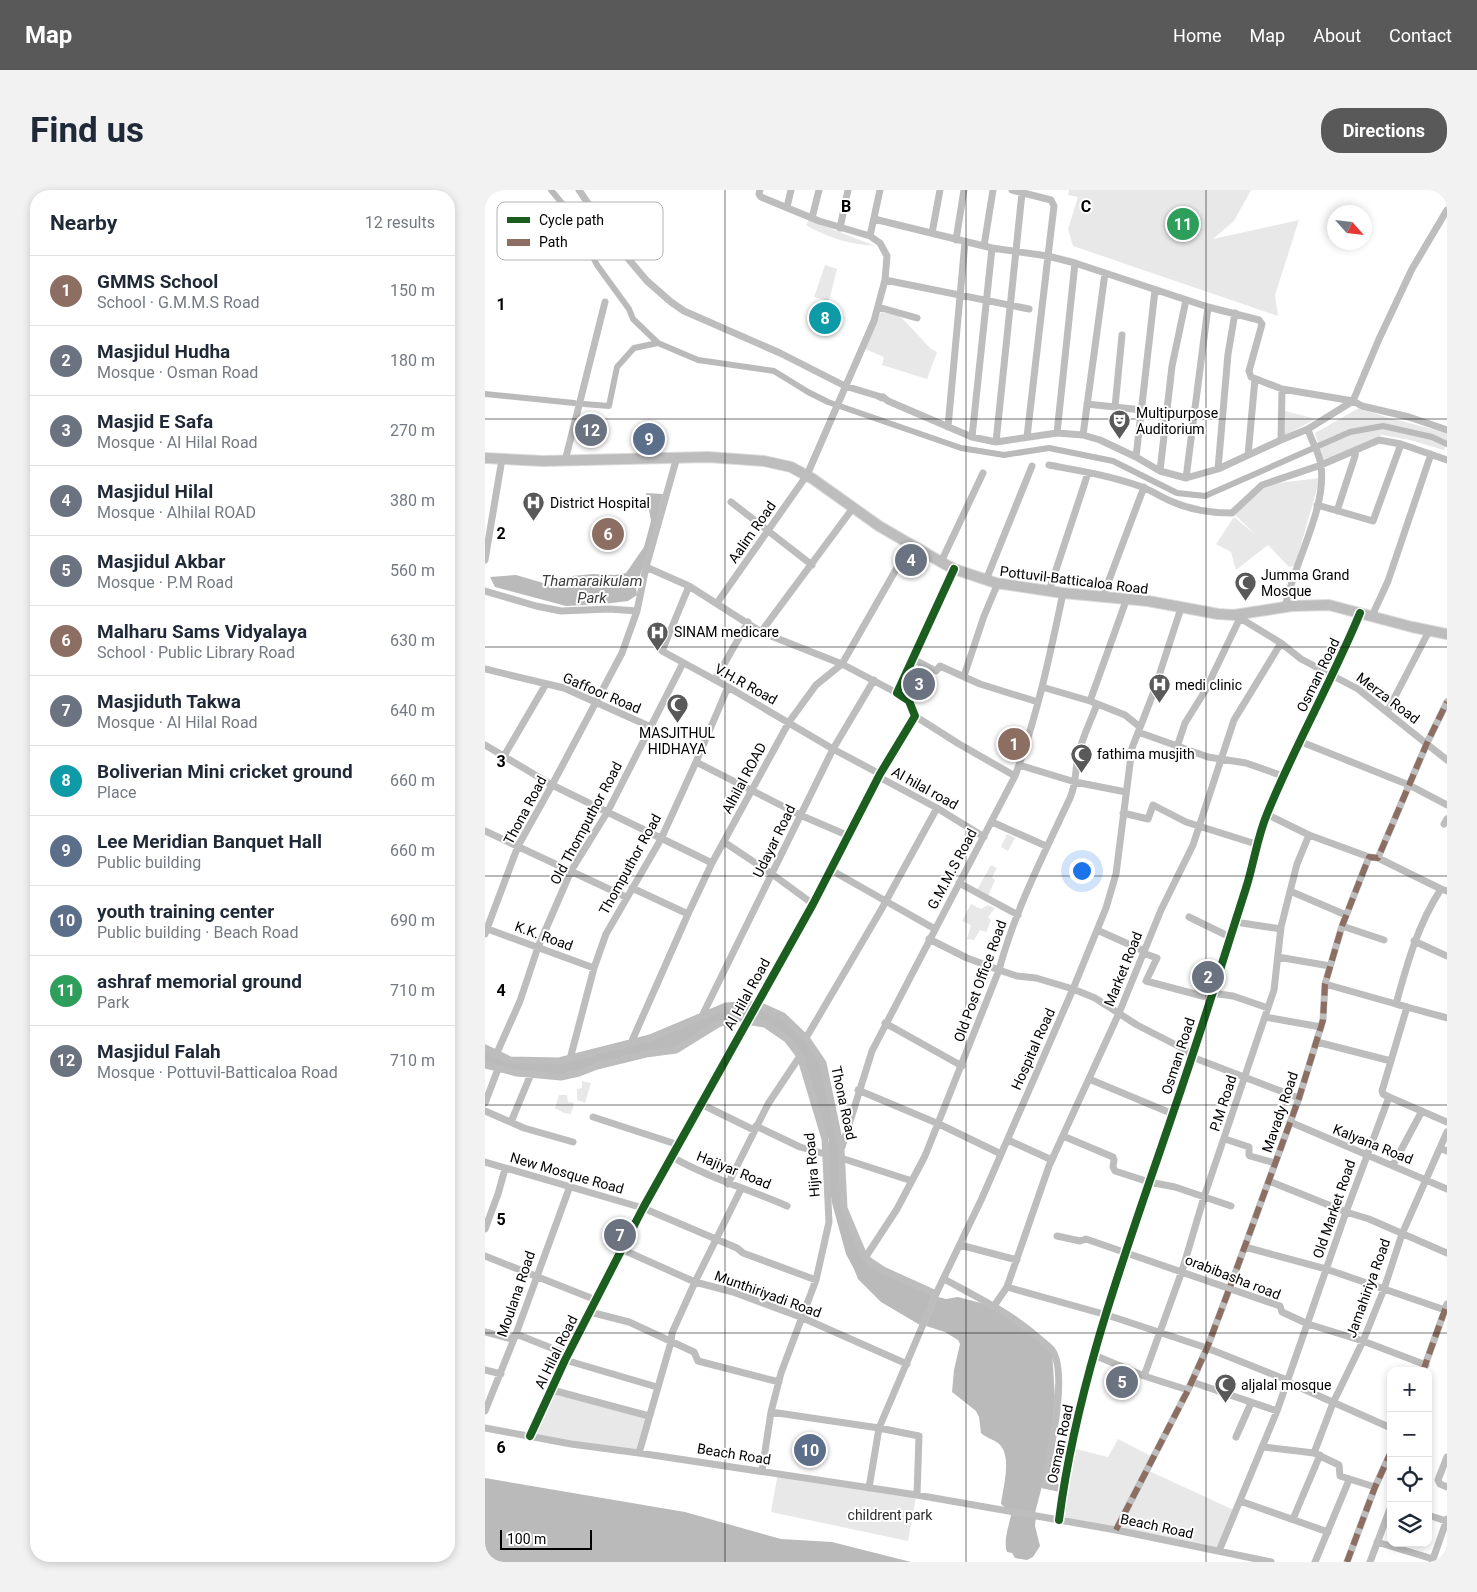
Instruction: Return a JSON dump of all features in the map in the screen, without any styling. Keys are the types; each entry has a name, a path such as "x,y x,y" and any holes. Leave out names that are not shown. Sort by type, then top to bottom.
{"highway":[{"name":"Pottuvil-Batticaloa Road","path":"485,458 565,461 708,457 764,460 791,467 807,475 879,526 911,545 954,569 986,580 1063,593 1127,598 1237,616 1310,605 1329,605 1447,634"}],"street":[{"path":"579,190 587,202"},
{"path":"760,190 759,194 761,196 812,218 870,236 881,190"},
{"path":"787,207 791,190"},
{"path":"812,218 819,190"},
{"path":"840,228 848,190"},
{"path":"932,233 940,190"},
{"path":"956,240 965,190"},
{"path":"972,437 986,300 993,190"},
{"path":"1012,190 1051,200 1054,206 1027,437"},
{"path":"996,442 1022,192"},
{"path":"629,260 664,297 684,311 780,353 845,388 883,397 888,401 972,437 996,442 1057,432 1083,436 1100,440 1160,471 1186,478 1218,469 1281,440 1309,432 1353,401 1379,339 1412,269 1447,210"},
{"path":"874,219 965,242 1048,256 1075,263 1186,300 1259,320 1262,324 1249,371 1250,375 1255,379 1282,389 1353,401 1362,406 1409,417 1447,430"},
{"name":"Aalim Road","path":"717,603 807,475 875,321 885,280 887,256 880,243 870,236"},
{"path":"948,427 965,242"},
{"path":"1057,432 1075,263"},
{"path":"1083,436 1105,273"},
{"path":"885,280 1029,309"},
{"path":"1136,457 1155,290"},
{"path":"1160,471 1172,366 1186,300"},
{"path":"565,461 605,302"},
{"path":"1186,478 1209,306"},
{"path":"878,307 917,318"},
{"path":"1218,469 1228,354 1235,314"},
{"path":"1115,407 1122,335"},
{"path":"1247,455 1255,379"},
{"path":"1281,440 1282,389"},
{"path":"1087,404 1142,410"},
{"path":"1285,608 1288,592 1317,505 1321,486 1320,463 1309,432"},
{"path":"1049,465 1104,475 1144,487 1172,502 1189,508 1233,513 1262,485 1379,440 1401,444 1447,460"},
{"path":"1317,505 1373,521 1401,444"},
{"path":"1337,511 1356,450"},
{"path":"1372,616 1388,582 1431,454"},
{"name":"Thona Road","path":"486,930 518,846 553,785 622,653 637,611 646,567 677,457"},
{"path":"485,560 502,459"},
{"path":"986,580 1032,466"},
{"path":"941,562 983,473"},
{"path":"1049,591 1088,473"},
{"path":"1103,596 1144,487"},
{"path":"731,502 812,565"},
{"path":"761,632 853,508"},
{"name":"Alhilal ROAD","path":"631,1043 712,863 789,722 815,685 842,664 911,545"},
{"path":"646,567 689,586 761,632 842,664 897,693 909,701 915,716 1015,776"},
{"path":"897,693 954,569"},
{"path":"964,676 984,616 998,583"},
{"name":"V.H.R Road","path":"689,586 662,651 729,687 880,775"},
{"path":"485,591 536,606 561,611 609,609 637,611"},
{"name":"G.M.M.S Road","path":"841,1149 858,1090 872,1051 885,1023 1015,776 1027,744 1042,687 1063,593"},
{"name":"Old Post Office Road","path":"865,1258 897,1210 925,1156 962,1066 1018,915 1046,846 1070,797 1075,782 1078,756 1127,598"},
{"name":"Hospital Road","path":"869,1488 879,1428 936,1294 1008,1140 1106,908 1116,874 1132,748 1153,694 1181,608"},
{"name":"Osman Road","path":"1059,1520 1063,1489 1085,1384 1249,878 1256,844 1266,814 1283,776 1345,648 1360,612"},
{"path":"1177,747 1185,723 1205,691 1237,616"},
{"name":"Merza Road","path":"1237,616 1281,643 1301,659 1358,689 1447,760"},
{"path":"715,680 748,622"},
{"path":"1387,712 1429,630"},
{"name":"Market Road","path":"994,1306 1007,1287 1052,1160 1119,1013 1161,910 1193,845 1234,720 1281,643"},
{"path":"913,658 936,671 940,666 980,684 1038,702"},
{"name":"Old Thomputhor Road","path":"497,1055 520,1001 538,947 571,871 608,811 683,663"},
{"name":"Gaffoor Road","path":"485,669 564,688 651,726"},
{"name":"Udayar Road","path":"703,1016 833,749 874,680"},
{"path":"505,756 546,684"},
{"name":"Thomputhor Road","path":"570,1059 594,968 606,934 661,839 729,687"},
{"path":"1042,687 1094,702 1125,715 1139,730 1177,747 1208,757 1247,763 1283,776"},
{"path":"1377,858 1447,702"},
{"name":"Al Hilal Road","path":"530,1436 621,1249 813,904 880,775 915,716"},
{"path":"1299,741 1409,785 1447,804"},
{"path":"485,745 553,785 712,863"},
{"path":"696,762 751,791 849,836"},
{"path":"1019,765 1075,782 1126,792"},
{"name":"Al hilal road","path":"880,775 984,836"},
{"path":"1123,813 1148,819 1153,805 1187,822 1256,844"},
{"path":"806,1038 886,901 937,808"},
{"path":"1266,814 1309,835 1369,857 1377,858 1444,890 1430,906 1415,941 1408,958 1396,1004"},
{"path":"992,822 1046,846"},
{"path":"485,831 627,897"},
{"name":"P.M Road","path":"1144,1376 1182,1271 1204,1197 1274,990 1281,929 1297,864 1309,835"},
{"path":"724,842 813,904"},
{"name":"Mavady Road","path":"1116,1530 1189,1390 1230,1287 1299,1098 1323,1020 1325,984 1330,966 1342,926 1369,857"},
{"path":"831,870 935,929"},
{"path":"959,883 1018,915"},
{"path":"631,888 688,914"},
{"path":"1290,891 1346,915"},
{"path":"1189,918 1230,937"},
{"path":"1235,922 1281,929"},
{"path":"1342,926 1384,940"},
{"name":"K.K. Road","path":"486,930 594,968"},
{"path":"1097,930 1157,958 1146,981 1210,996 1233,996 1268,1008"},
{"path":"929,939 967,958 999,970 1017,976 1036,978 1095,998 1137,1025 1186,1050 1192,1056 1299,1098"},
{"path":"1415,941 1447,956"},
{"path":"1278,957 1330,966"},
{"path":"1325,984 1447,1018"},
{"name":"Thona Road","path":"485,1048 510,1060 559,1061 650,1038 726,1006 756,1004 783,1016 806,1038 823,1063 841,1149 844,1208 865,1258"},
{"name":"Old Market Road","path":"1219,1552 1277,1411 1366,1155 1389,1097 1383,1094 1382,1091 1407,1007"},
{"path":"1265,1017 1321,1027"},
{"path":"485,1065 498,1069 561,1077 646,1054 676,1050 718,1024 739,1018 747,1020"},
{"name":"Hijra Road","path":"747,1020 765,1024 787,1039 800,1056 825,1139 829,1222 816,1280 779,1382 771,1412 762,1471"},
{"path":"885,1023 962,1066"},
{"path":"1317,1042 1391,1061"},
{"path":"728,1184 768,1104 800,1056"},
{"path":"485,1103 498,1069"},
{"path":"511,1122 531,1074"},
{"path":"1089,1080 1173,1114"},
{"path":"858,1090 939,1124 1001,1154"},
{"path":"1389,1097 1447,1122"},
{"path":"701,1104 800,1147 825,1154"},
{"path":"485,1111 524,1128 573,1142"},
{"path":"1393,1165 1422,1111"},
{"path":"593,1117 679,1145"},
{"name":"Kalyana Road","path":"1290,1122 1447,1189"},
{"name":"Jamahiriya Road","path":"1293,1519 1333,1403 1363,1341 1384,1289 1402,1234 1425,1179 1443,1149 1447,1132"},
{"path":"1063,1136 1113,1157 1115,1171 1149,1182 1175,1187 1231,1206"},
{"path":"1225,1139 1248,1147 1250,1156 1275,1163"},
{"path":"1008,1140 1052,1160"},
{"name":"Hajiyar Road","path":"672,1156 728,1184 757,1193 787,1206"},
{"path":"841,1158 912,1182"},
{"name":"New Mosque Road","path":"485,1162 643,1208"},
{"path":"485,1229 505,1168"},
{"path":"1269,1181 1346,1212 1369,1219 1447,1253"},
{"name":"Moulana Road","path":"485,1411 501,1374 570,1186"},
{"path":"639,1453 672,1333 741,1189"},
{"path":"643,1208 737,1248 743,1253 816,1280"},
{"name":"orabibasha road","path":"1057,1236 1081,1241 1085,1239 1230,1287 1280,1306 1282,1312 1308,1324 1363,1341 1422,1367"},
{"path":"960,1245 1017,1260"},
{"path":"1245,1247 1326,1269 1384,1289 1446,1307 1424,1367"},
{"name":"Munthiriyadi Road","path":"621,1249 695,1282 733,1292 803,1318 907,1364"},
{"path":"485,1256 596,1300"},
{"path":"865,1258 883,1270 936,1294"},
{"path":"944,1279 994,1306 1032,1332 1052,1350 1057,1364 1059,1397 1044,1485 1063,1489"},
{"path":"1007,1287 1107,1315 1207,1348 1287,1380 1333,1403 1387,1426"},
{"path":"590,1312 629,1322 694,1352 698,1361 779,1382"},
{"path":"485,1332 511,1339 516,1334 567,1358 657,1387"},
{"path":"1095,1354 1144,1376 1189,1390"},
{"path":"485,1370 501,1374"},
{"path":"1192,1382 1277,1411"},
{"path":"552,1390 649,1416"},
{"path":"1236,1436 1251,1403"},
{"path":"771,1412 919,1436 917,1495"},
{"name":"Beach Road","path":"485,1428 571,1444 917,1495 1116,1530 1271,1562"},
{"path":"1263,1447 1317,1454 1338,1463 1340,1467 1339,1475 1375,1488"},
{"path":"1347,1562 1389,1457"},
{"path":"1447,1457 1437,1480 1440,1484 1447,1487"},
{"path":"1315,1562 1349,1480"},
{"path":"1240,1501 1327,1532"},
{"path":"1370,1562 1387,1516"},
{"path":"1377,1542 1433,1561 1447,1520 1432,1517"}],"green space":[{"path":"1069,190 1251,190 1234,221 1213,239 1299,220 1275,295 1278,316 1073,246 1068,229 1078,197 1068,195"},
{"path":"809,220 875,246 857,244 830,237 806,225"},
{"path":"825,265 837,269 829,301 814,297"},
{"path":"881,312 897,315 903,319 931,349 937,352 927,379 882,365 884,357 865,349"},
{"path":"1359,408 1447,433 1447,442 1444,450 1410,440 1382,435 1323,461 1315,433"},
{"path":"1285,411 1316,419 1283,436"},
{"path":"1320,478 1295,566 1289,567 1268,545 1236,570 1231,552 1216,544 1234,517 1256,535 1235,515 1262,485"},
{"path":"1007,834 1015,838 1008,851 1001,847"},
{"path":"991,865 997,868 992,877 995,880 988,896 977,890"},
{"path":"971,904 981,909 988,905 995,908 988,917 991,920 986,932 980,930 974,940 967,939 971,925 962,921"},
{"path":"582,1081 591,1083 585,1103 577,1100 577,1089 582,1088"},
{"path":"559,1095 567,1095 568,1102 574,1103 571,1114 564,1113 555,1108"},
{"path":"552,1390 649,1416 639,1453 530,1436"},
{"path":"1118,1439 1151,1456 1147,1470 1236,1511 1220,1550 1059,1520 1072,1448 1108,1457"},
{"name":"childrent park","path":"778,1473 916,1497 908,1541 771,1512"}],"water":[{"name":"Thamaraikulam Park","path":"646,493 663,494 646,559 636,586 637,595 628,601 566,606 495,587 490,577 516,575 550,585 572,576 626,573 644,547 651,521"},
{"path":"759,1005 781,1015 806,1038 822,1061 841,1149 841,1200 865,1258 932,1295 920,1325 881,1302 858,1279 846,1254 832,1203 825,1154 829,1140 819,1120 811,1081 787,1039 760,1020 728,1021 684,1046 558,1077 485,1065 485,1048 511,1060 559,1061 634,1042 726,1006"},
{"path":"938,1297 946,1299 958,1297 981,1303 999,1312 1052,1350 1055,1398 1048,1463 1035,1513 1009,1511 1001,1504 1006,1472 1003,1448 981,1433 979,1417 976,1411 952,1392 954,1370 960,1344 958,1340 945,1332 926,1326"},
{"path":"485,1478 685,1512 781,1539 832,1542 911,1562 485,1562"},
{"path":"1011,1515 1036,1516 1035,1526 1040,1546 1033,1557 1027,1560 1015,1558 1012,1553 1007,1552 1006,1538"}],"waterway":[{"path":"551,190 561,202"},
{"path":"594,260 629,309 633,319 658,343 698,360 774,371 828,402 961,448 1004,455 1049,448 1113,461 1177,493 1205,496 1350,432 1383,426 1432,437 1447,444"},
{"path":"584,404 609,406 617,367 634,348 658,343"},
{"path":"485,394 574,403"}],"marked path":[{"path":"1116,1530 1188,1390 1207,1348 1299,1098 1323,1020 1325,984 1342,926 1369,857 1378,858 1427,743 1447,702"},
{"path":"1424,1367 1447,1304"},
{"path":"1347,1562 1375,1487 1389,1457"}],"cycle path":[{"path":"530,1436 565,1360 643,1208 813,904 880,774 915,716 909,701 897,693 954,569"},
{"path":"1059,1520 1067,1468 1091,1365 1122,1263 1183,1085 1246,888 1258,841 1289,763 1338,663 1360,613"}],"place":[{"name":"ashraf memorial ground","path":"1183,224"},
{"name":"Boliverian Mini cricket ground","path":"825,318"},
{"name":"Masjidul Falah","path":"591,430"},
{"name":"Lee Meridian Banquet Hall","path":"649,439"},
{"name":"Multipurpose Auditorium","path":"1120,440"},
{"name":"District Hospital","path":"534,522"},
{"name":"Malharu Sams Vidyalaya","path":"608,534"},
{"name":"Masjidul Hilal","path":"911,560"},
{"name":"Jumma Grand Mosque","path":"1245,602"},
{"name":"SINAM medicare","path":"658,651"},
{"name":"Masjid E Safa","path":"919,684"},
{"name":"medi clinic","path":"1159,704"},
{"name":"MASJITHUL HIDHAYA","path":"677,724"},
{"name":"GMMS School","path":"1014,744"},
{"name":"fathima musjith","path":"1081,773"},
{"name":"Masjidul Hudha","path":"1208,977"},
{"name":"Masjiduth Takwa","path":"620,1235"},
{"name":"Masjidul Akbar","path":"1122,1382"},
{"name":"aljalal mosque","path":"1225,1404"},
{"name":"youth training center","path":"810,1450"}]}
